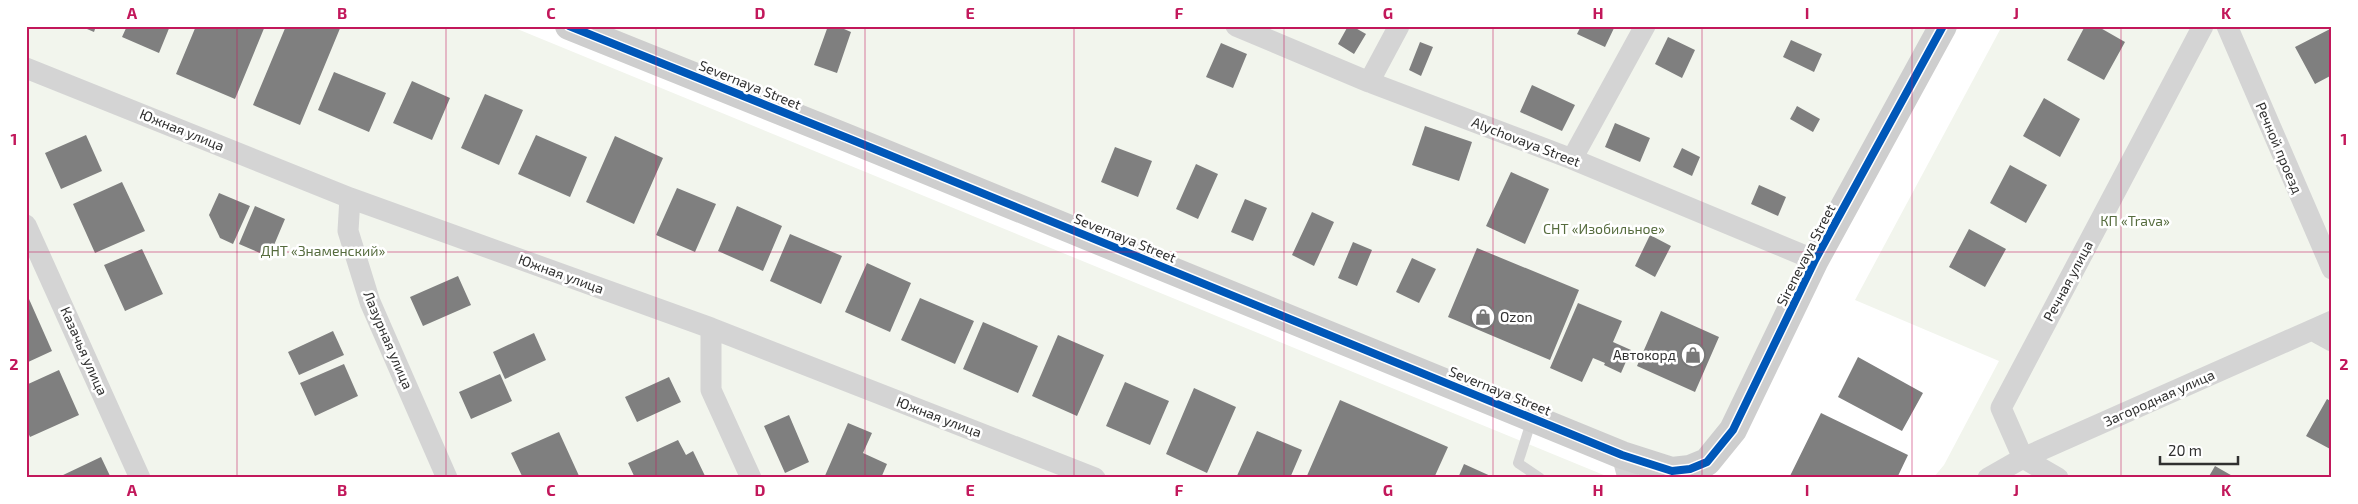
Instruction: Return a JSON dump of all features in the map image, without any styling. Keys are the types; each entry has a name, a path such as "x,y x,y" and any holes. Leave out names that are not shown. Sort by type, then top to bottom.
{"street":[{"name":"Severnaya Street","path":"569,26 869,146 1532,418 1625,466 1680,474"},
{"name":"Alychovaya Street","path":"1236,26 1369,82 1572,159 1815,260"},
{"path":"1369,82 1400,26"},
{"path":"1572,159 1645,26"},
{"name":"Sirenevaya Street","path":"1680,474 1706,462 1733,430 1815,260 1944,26"},
{"name":"Речная улица","path":"2023,458 2001,408 2203,26"},
{"name":"Речной проезд","path":"2226,26 2332,269"},
{"name":"Южная улица","path":"26,68 350,198 711,328 1083,475"},
{"name":"Лазурная улица","path":"350,198 348,231 370,302 447,478"},
{"name":"Казачья улица","path":"26,224 140,478"},
{"name":"Загородная улица","path":"1988,478 2023,458 2332,321"},
{"path":"711,328 711,390 751,478"},
{"path":"2312,330 2332,341"},
{"path":"2023,458 2058,478"}],"lane":[{"path":"1532,418 1518,463 1540,478"}],"green space":[{"name":"ДНТ «Знаменский»","path":"26,26 510,26 1611,478 26,478"},
{"name":"СНТ «Изобильное»","path":"569,26 1943,26 1733,430 1690,469"},
{"name":"КП «Trava»","path":"2002,26 2332,26 2332,478 1933,478 1944,465 1999,361 1855,300"}],"building":[{"path":"80,26 96,26 94,32"},
{"path":"127,26 170,26 159,53 122,37"},
{"path":"196,26 265,26 235,99 176,74"},
{"path":"286,26 341,26 300,125 253,105"},
{"path":"828,26 837,26 851,32 837,73 814,65"},
{"path":"1348,26 1352,26 1366,34 1354,54 1338,44"},
{"path":"1581,26 1615,26 1605,47 1577,34"},
{"path":"2085,26 2097,26 2125,42 2104,80 2067,60"},
{"path":"2332,28 2332,75 2315,84 2295,47"},
{"path":"1668,37 1695,50 1682,78 1655,64"},
{"path":"1791,40 1822,54 1814,72 1783,57"},
{"path":"1420,42 1433,47 1421,76 1409,70"},
{"path":"1221,43 1247,54 1233,88 1206,77"},
{"path":"334,72 386,93 369,132 318,110"},
{"path":"412,81 450,98 432,140 393,123"},
{"path":"1532,85 1575,105 1562,131 1520,112"},
{"path":"485,94 523,110 499,165 461,148"},
{"path":"2044,98 2080,119 2060,157 2023,136"},
{"path":"1797,106 1820,119 1813,132 1790,119"},
{"path":"1615,123 1650,138 1640,162 1605,147"},
{"path":"1425,126 1472,142 1459,181 1412,165"},
{"path":"86,135 102,171 61,189 45,153"},
{"path":"536,135 587,157 570,197 518,174"},
{"path":"615,136 663,158 634,224 586,202"},
{"path":"1115,147 1152,161 1138,197 1101,182"},
{"path":"1682,148 1700,157 1692,176 1673,167"},
{"path":"1196,164 1218,174 1198,219 1176,209"},
{"path":"2010,165 2047,185 2026,223 1990,203"},
{"path":"1511,172 1549,189 1525,244 1486,226"},
{"path":"122,182 145,231 95,253 73,204"},
{"path":"1759,185 1786,197 1778,216 1751,204"},
{"path":"677,188 716,204 695,252 656,235"},
{"path":"219,193 250,206 233,244 220,238 209,215"},
{"path":"1245,199 1267,208 1253,241 1231,232"},
{"path":"255,206 285,219 269,257 239,244"},
{"path":"737,206 782,226 763,271 718,251"},
{"path":"1312,212 1334,222 1314,266 1292,255"},
{"path":"1969,229 2006,249 1985,287 1949,267"},
{"path":"790,234 842,256 821,304 770,281"},
{"path":"1650,235 1671,246 1655,277 1635,266"},
{"path":"1353,242 1372,250 1357,286 1338,278"},
{"path":"1477,248 1579,290 1550,360 1448,317"},
{"path":"142,249 163,294 125,311 104,265"},
{"path":"1412,258 1436,269 1419,303 1396,292"},
{"path":"867,263 911,283 890,332 845,312"},
{"path":"458,276 471,305 423,326 410,297"},
{"path":"920,298 974,321 955,364 901,340"},
{"path":"29,299 52,351 26,363 26,300"},
{"path":"1578,303 1622,321 1613,342 1631,350 1621,373 1593,358 1582,382 1550,368"},
{"path":"1661,311 1719,337 1695,392 1637,366"},
{"path":"983,322 1038,346 1018,393 963,369"},
{"path":"333,331 344,355 299,375 288,352"},
{"path":"534,333 546,360 505,379 493,352"},
{"path":"1058,335 1104,355 1077,416 1032,396"},
{"path":"1858,357 1923,393 1902,431 1838,397"},
{"path":"344,364 358,396 315,416 300,383"},
{"path":"59,370 79,415 30,437 26,428 26,385"},
{"path":"500,374 512,401 471,419 459,392"},
{"path":"669,377 681,402 637,422 625,397"},
{"path":"1125,382 1169,401 1150,445 1106,426"},
{"path":"1194,388 1236,407 1207,473 1166,454"},
{"path":"2327,399 2332,402 2332,450 2306,436"},
{"path":"1340,400 1448,447 1434,478 1306,478"},
{"path":"1821,413 1908,455 1897,478 1789,478"},
{"path":"789,415 809,462 785,473 764,426"},
{"path":"848,423 872,433 863,453 887,464 881,478 824,478"},
{"path":"1257,431 1302,450 1290,478 1236,478"},
{"path":"559,432 580,478 523,478 511,453"},
{"path":"678,440 686,455 693,451 706,478 635,478 628,463"},
{"path":"101,457 111,478 62,478 61,476"},
{"path":"1464,464 1495,478 1458,478"},
{"path":"2215,466 2236,478 2208,478"}],"cycle path":[{"path":"569,26 1622,455 1672,471 1690,469 1707,462 1733,430 1815,260 1943,26"}],"place":[{"name":"Ozon","path":"1483,317"},
{"name":"Автокорд","path":"1693,355"}]}
